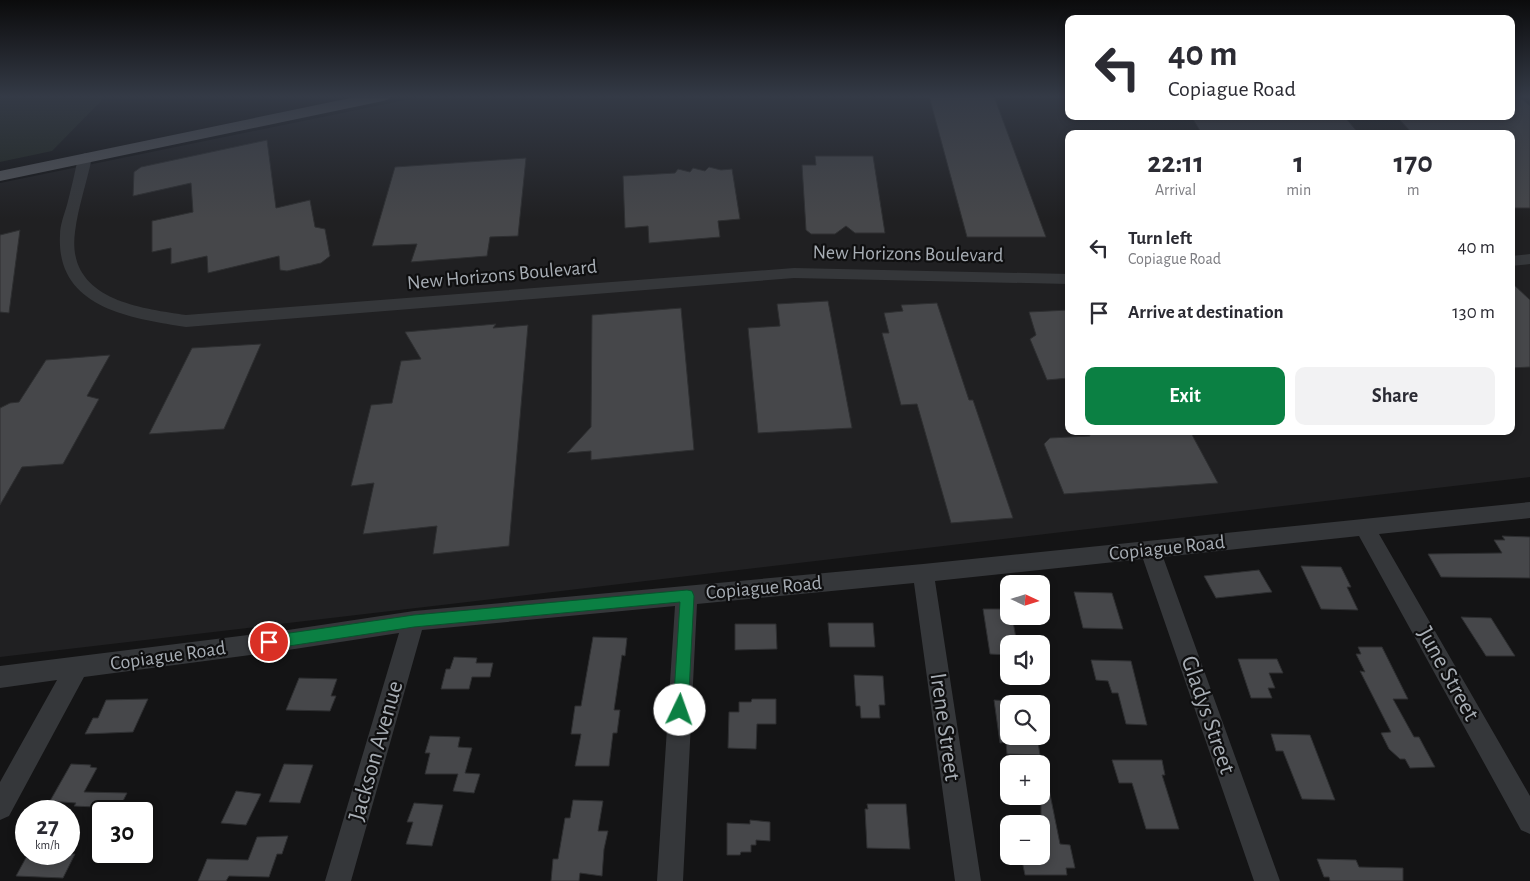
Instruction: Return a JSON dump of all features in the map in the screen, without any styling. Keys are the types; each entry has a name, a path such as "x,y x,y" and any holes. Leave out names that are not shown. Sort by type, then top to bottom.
{"main road":[{"path":"0,176 182,137"}],"street":[{"name":"New Horizons Boulevard","path":"85,157 67,235 69,267 82,286 106,303 137,314 186,321 794,273 1065,279"},
{"path":"1515,261 1530,259"},
{"name":"Copiague Road","path":"0,678 414,621 923,573 1530,510"},
{"name":"June Street","path":"1365,528 1530,821"},
{"name":"Gladys Street","path":"1150,550 1266,881"},
{"name":"Irene Street","path":"923,573 968,881"},
{"path":"670,881 687,596"},
{"name":"Jackson Avenue","path":"338,881 414,621"},
{"path":"0,807 77,668"}],"shaded area":[{"path":"0,137 66,137 52,151 0,162"},
{"path":"224,137 1065,137 1065,435 1515,435 1515,137 1530,137 1530,477 0,657 0,183"}],"building":[{"path":"940,137 1009,137 1046,237 967,237"},
{"path":"1515,137 1530,137 1530,208 1515,208"},
{"path":"267,140 276,208 310,200 315,227 325,229 330,256 321,263 287,271 280,270 279,256 208,273 207,256 171,264 171,248 152,252 152,221 193,212 191,183 133,196 134,172 141,167"},
{"path":"815,156 873,156 885,233 855,233 846,226 835,234 811,234 806,230 802,165 816,165"},
{"path":"526,158 518,236 490,237 487,256 411,262 417,244 372,246 395,167"},
{"path":"709,167 721,170 732,169 740,219 718,221 720,237 649,243 648,226 625,228 623,176 675,173 678,169 690,172 693,168 705,171"},
{"path":"20,230 9,313 0,312 0,235"},
{"path":"1515,286 1530,300 1530,367 1515,368"},
{"path":"828,301 852,428 758,433 748,328 780,326 777,304"},
{"path":"937,303 969,400 973,400 1013,518 951,523 917,404 901,405 882,333 889,333 884,313 903,311 901,305"},
{"path":"681,308 694,450 591,460 591,451 567,453 591,427 592,315"},
{"path":"1065,310 1065,378 1047,380 1030,339 1036,335 1029,312"},
{"path":"496,324 493,328 528,325 509,546 433,554 437,526 363,534 374,483 351,486 371,405 392,403 401,361 421,359 405,332"},
{"path":"261,344 224,429 149,434 192,348"},
{"path":"110,355 87,396 99,399 63,464 22,467 0,505 0,408 10,403 19,402 46,360"},
{"path":"1192,435 1218,483 1064,494 1044,444 1050,438"},
{"path":"1502,536 1530,537 1530,578 1441,577 1428,554 1502,553 1494,540 1505,540"},
{"path":"1301,566 1341,567 1351,587 1347,587 1358,610 1321,609"},
{"path":"1259,570 1272,592 1216,598 1204,576"},
{"path":"1074,592 1112,593 1123,629 1083,628"},
{"path":"983,609 1000,609 1000,625 1014,625 1015,635 1000,635 1000,655 990,654"},
{"path":"1461,617 1491,618 1515,656 1486,656"},
{"path":"828,623 873,623 875,647 830,647"},
{"path":"735,624 776,624 777,649 735,650"},
{"path":"593,637 627,638 625,656 622,655 614,710 620,710 617,733 613,733 609,766 575,766 581,734 571,734 575,706 581,706"},
{"path":"1358,647 1382,647 1408,699 1393,699 1414,737 1419,737 1435,767 1410,768 1405,759 1400,759 1389,749 1381,733 1391,732 1360,671 1365,672 1356,654 1361,654"},
{"path":"454,657 477,658 476,663 493,663 490,677 472,677 469,689 441,689 446,669 450,669"},
{"path":"1238,659 1277,659 1283,673 1269,673 1275,688 1268,688 1272,698 1251,698"},
{"path":"1091,660 1131,661 1147,725 1126,724 1118,693 1112,693 1108,681 1096,680"},
{"path":"854,675 883,676 885,705 879,705 880,718 861,718 860,706 856,706"},
{"path":"299,678 337,679 331,696 336,696 330,711 286,710"},
{"path":"148,699 133,732 85,734 93,718 98,718 106,700"},
{"path":"752,699 776,699 776,724 757,724 756,749 728,748 729,712 739,712 739,702 751,702"},
{"path":"994,700 1000,700 1000,743"},
{"path":"1271,734 1310,735 1335,800 1302,799 1283,751 1276,751"},
{"path":"430,736 460,737 458,747 472,748 465,773 480,774 474,793 453,791 458,774 425,774 430,753 425,753"},
{"path":"1006,745 1038,745 1040,755 1007,754"},
{"path":"1112,760 1162,760 1165,775 1162,775 1179,829 1146,829 1132,783 1119,783"},
{"path":"71,764 91,765 90,767 97,768 84,792 127,793 124,800 90,800 90,807 80,806 80,800 51,800"},
{"path":"284,764 313,765 300,803 269,802"},
{"path":"236,791 261,794 246,825 221,823"},
{"path":"1050,794 1060,844 1070,845 1075,868 1066,868 1067,875 1025,875 1023,865 1050,865 1050,815 1041,815 1041,805 1050,805"},
{"path":"573,800 603,801 598,831 608,831 604,849 602,876 580,873 579,881 551,881 553,859 558,859 565,818 570,818"},
{"path":"414,803 443,805 432,846 406,844 413,822 407,822"},
{"path":"867,804 906,804 910,849 867,848 865,809 868,809"},
{"path":"750,820 770,822 770,841 756,840 756,845 751,845 751,852 741,852 740,855 727,855 727,823 750,824"},
{"path":"288,836 282,854 277,854 269,877 229,876 226,881 198,881 207,859 248,860 257,837"},
{"path":"1317,859 1356,860 1359,867 1403,868 1403,881 1330,881 1329,877 1324,877"},
{"path":"22,865 70,865 63,878 16,876"}],"route":[{"path":"269,642 414,621 687,596 680,710"}]}
